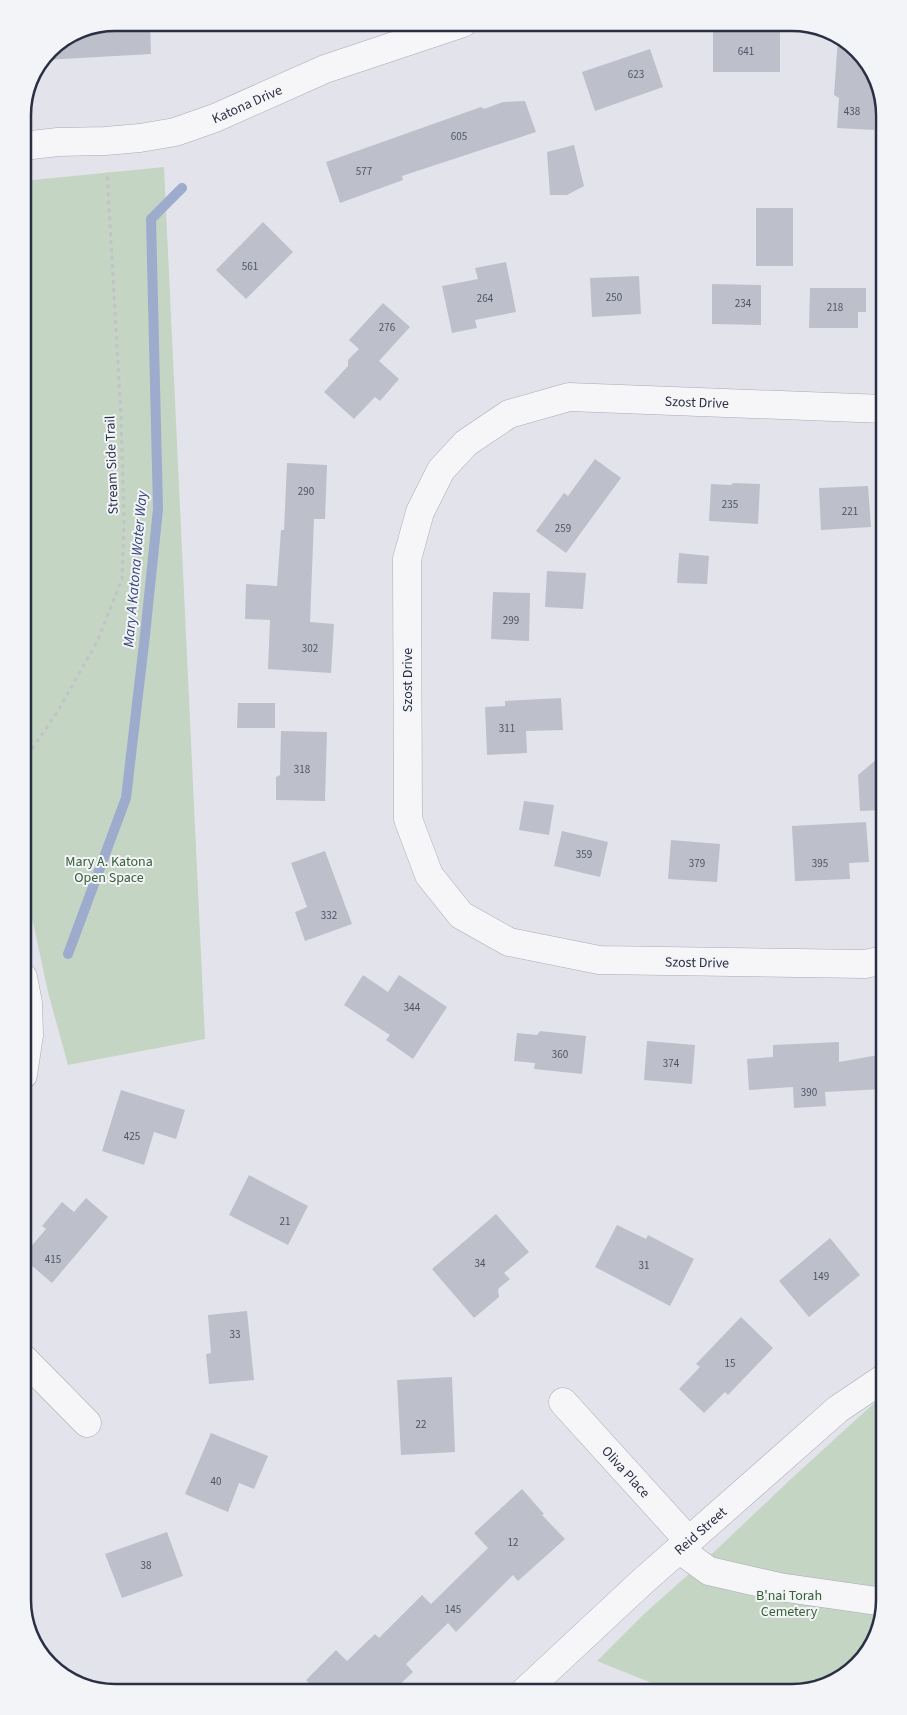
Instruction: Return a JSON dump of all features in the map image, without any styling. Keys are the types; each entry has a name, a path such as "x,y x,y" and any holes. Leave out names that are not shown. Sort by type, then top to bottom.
{"street":[{"name":"Katona Drive","path":"31,145 140,138 183,129 215,118 325,70 440,31"},
{"name":"Szost Drive","path":"876,409 569,397 509,414 466,443 441,470 420,512 407,559 408,819 429,875 461,915 508,942 599,960 865,964 876,962"},
{"path":"31,1367 88,1423"},
{"name":"Reid Street","path":"533,1684 642,1582 838,1409 876,1383"},
{"name":"Oliva Place","path":"563,1402 684,1546 709,1571 779,1587 876,1601"}],"path":[{"name":"Stream Side Trail","path":"31,750 56,714 96,642 122,579 124,522 121,418 105,141"}],"green space":[{"name":"Mary A. Katona Open Space","path":"164,167 205,1039 68,1065 48,992 31,913 31,180"},
{"name":"B'nai Torah Cemetery","path":"876,1401 876,1599 873,1621 869,1632 855,1655 843,1666 824,1677 808,1682 791,1684 654,1684 597,1661 644,1614 717,1549"}],"building":[{"path":"116,31 150,31 151,54 53,60 73,43 89,36"},
{"path":"713,31 780,31 780,72 713,72"},
{"path":"837,45 858,64 869,83 875,103 874,130 837,128 839,98 834,95"},
{"path":"650,49 663,87 595,111 582,72"},
{"path":"525,101 536,132 402,176 403,180 340,203 326,162 481,107 484,109 503,102"},
{"path":"574,145 584,186 567,195 550,195 547,152"},
{"path":"756,208 793,208 793,266 756,266"},
{"path":"263,222 293,252 246,299 216,270"},
{"path":"506,262 516,312 475,320 477,328 452,333 442,286 478,279 475,268"},
{"path":"639,276 641,314 592,317 590,278"},
{"path":"712,284 761,285 761,325 712,324"},
{"path":"810,288 866,288 866,312 858,312 858,328 809,328"},
{"path":"383,303 410,327 379,361 399,379 380,401 375,397 354,419 324,392 348,366 348,360 359,349 349,340"},
{"path":"595,459 621,478 566,553 536,531 564,493 568,496"},
{"path":"287,463 327,465 325,519 314,519 310,622 334,624 331,673 268,669 270,620 245,619 246,584 277,586 281,530 284,530"},
{"path":"733,483 760,484 758,524 709,521 711,484 731,485"},
{"path":"868,486 871,527 821,530 819,488"},
{"path":"679,553 709,556 707,584 677,583"},
{"path":"547,571 586,573 583,609 545,607"},
{"path":"493,592 530,593 529,641 491,639"},
{"path":"561,698 563,730 526,731 527,753 487,755 485,707 505,706 505,701"},
{"path":"238,703 275,703 275,728 237,728"},
{"path":"281,731 327,732 325,801 276,800 276,777 280,775"},
{"path":"876,760 876,810 860,811 858,775"},
{"path":"524,801 554,805 549,835 519,830"},
{"path":"866,822 869,862 849,863 850,879 795,881 792,826"},
{"path":"562,831 608,842 600,877 554,866"},
{"path":"671,840 720,844 717,882 668,879"},
{"path":"325,851 352,924 305,941 295,912 307,907 291,863"},
{"path":"363,975 388,992 399,975 447,1007 413,1059 386,1040 390,1035 344,1005"},
{"path":"540,1031 586,1036 582,1074 534,1069 535,1063 514,1061 517,1033 537,1035"},
{"path":"647,1041 695,1045 692,1084 644,1080"},
{"path":"839,1042 839,1062 876,1055 876,1089 825,1092 826,1106 794,1108 793,1087 749,1090 747,1059 773,1057 773,1045"},
{"path":"121,1090 185,1110 176,1139 154,1132 144,1165 102,1151"},
{"path":"249,1175 308,1206 288,1245 229,1215"},
{"path":"86,1198 108,1217 52,1283 31,1265 31,1247 46,1229 42,1226 62,1202 74,1212"},
{"path":"496,1214 529,1252 504,1273 510,1279 498,1289 499,1297 474,1318 432,1269"},
{"path":"617,1225 646,1239 648,1235 694,1259 670,1306 595,1267"},
{"path":"830,1238 860,1275 809,1317 779,1281"},
{"path":"247,1311 254,1380 209,1384 206,1354 211,1353 208,1315"},
{"path":"741,1317 773,1348 728,1395 725,1392 704,1413 679,1389 700,1367 696,1364"},
{"path":"452,1377 455,1452 401,1455 397,1380"},
{"path":"211,1433 268,1456 254,1489 239,1483 228,1512 185,1494"},
{"path":"522,1489 544,1514 542,1515 565,1539 518,1581 513,1575 456,1632 448,1623 406,1664 413,1672 400,1684 310,1684 306,1680 336,1650 347,1661 375,1634 379,1638 422,1595 431,1604 488,1548 474,1533"},
{"path":"167,1532 183,1576 122,1598 105,1554"}],"waterway":[{"name":"Mary A Katona Water Way","path":"68,954 126,798 158,509 151,219 182,188"}]}
